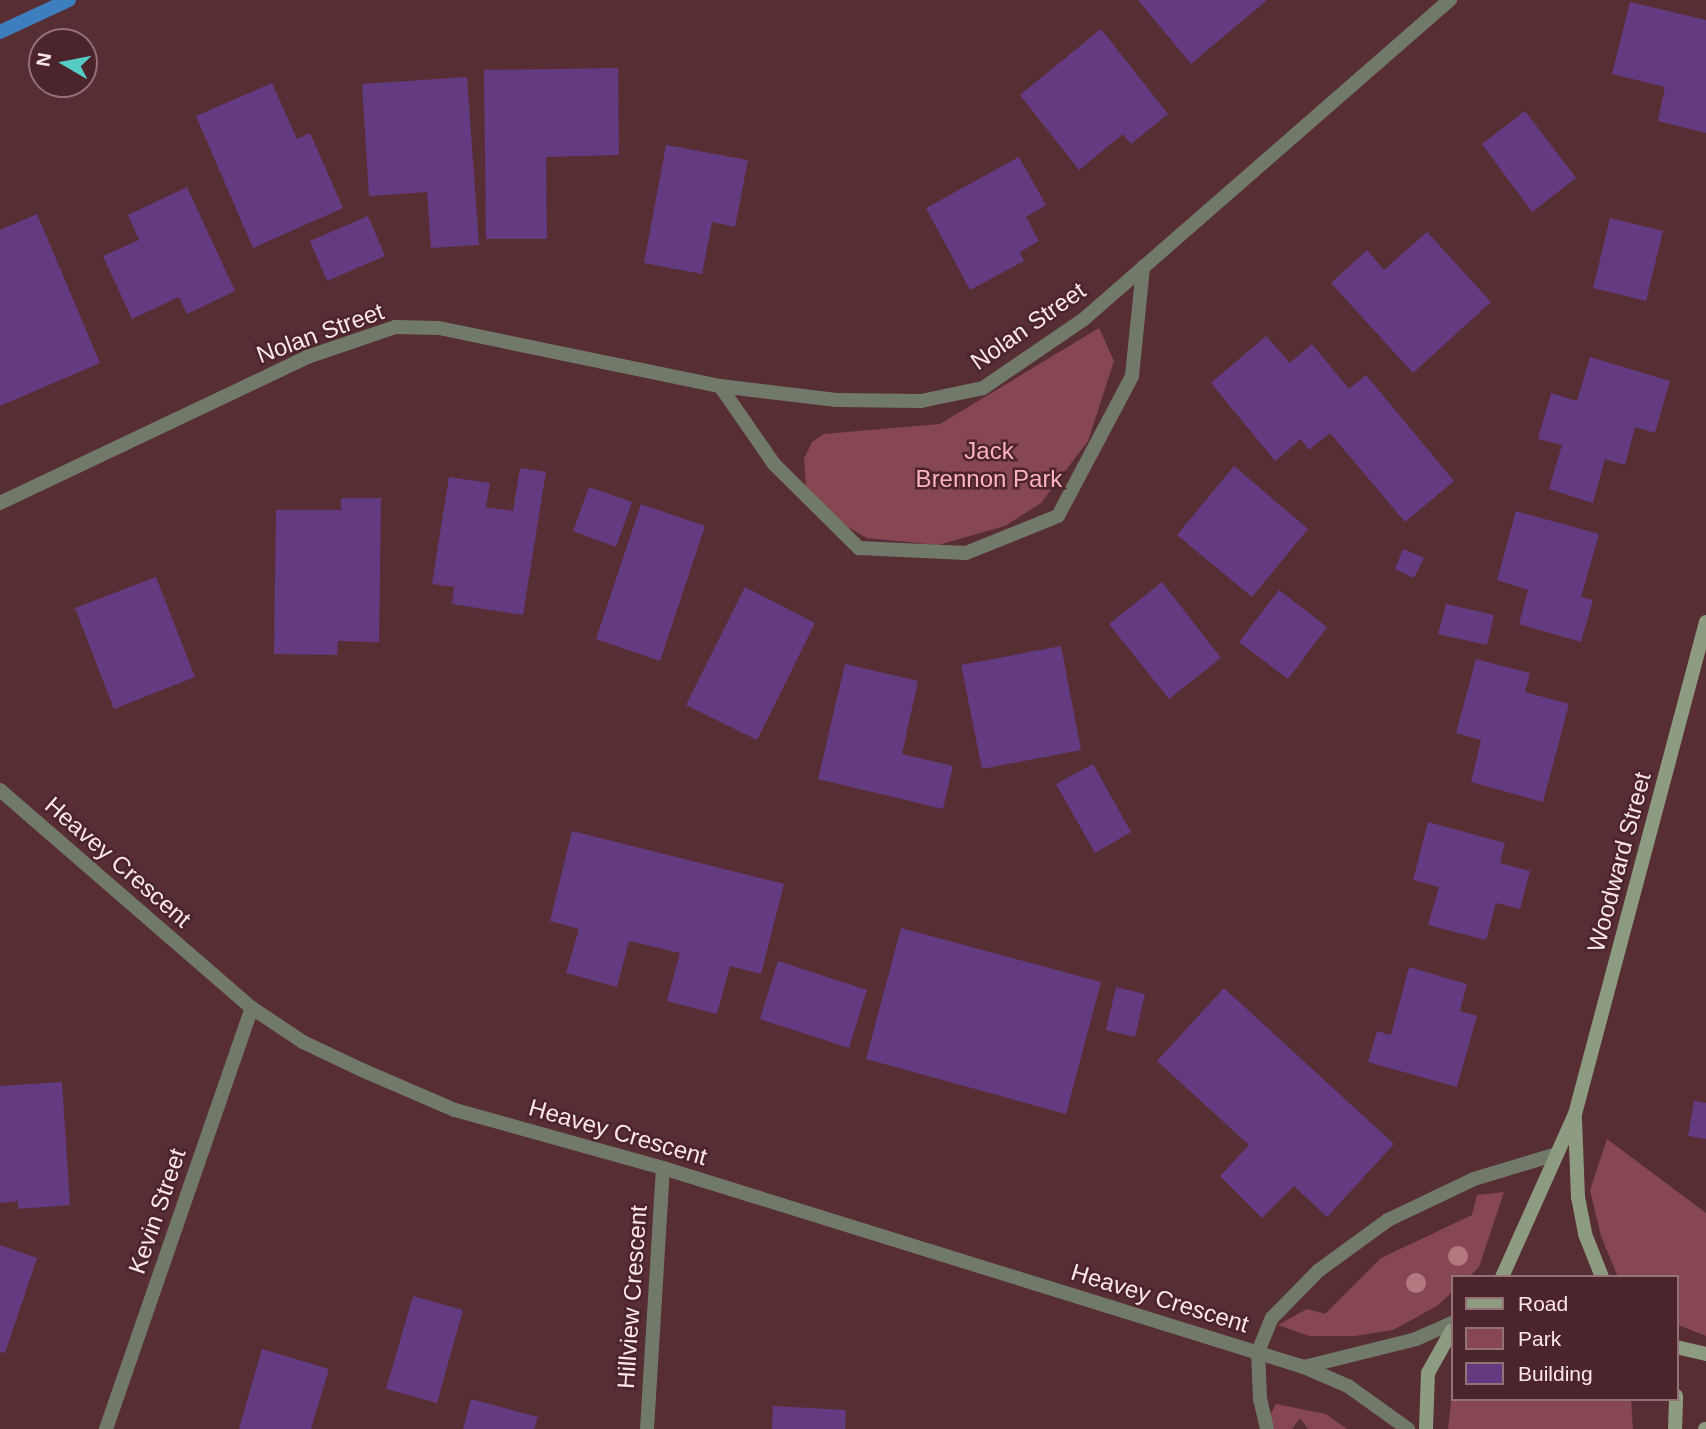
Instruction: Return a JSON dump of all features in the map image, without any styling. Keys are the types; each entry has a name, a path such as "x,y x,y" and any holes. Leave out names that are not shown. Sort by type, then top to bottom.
{"street":[{"name":"Nolan Street","path":"0,503 307,357 395,327 439,328 719,386 836,400 921,401 983,388 1084,319 1450,0"},
{"path":"719,386 774,464 859,548 966,553 1058,516 1132,376 1143,267"},
{"name":"Woodward Street","path":"1503,1275 1575,1114 1706,622"},
{"name":"Heavey Crescent","path":"0,790 252,1008 303,1042 455,1110 663,1168 1304,1367 1367,1398 1408,1429"},
{"name":"Kevin Street","path":"106,1429 252,1008"},
{"name":"Woodward Street","path":"1575,1114 1577,1197 1585,1234 1601,1275"},
{"path":"1267,1429 1260,1399 1258,1352 1272,1318 1318,1270 1388,1220 1474,1179 1557,1154"},
{"name":"Hillview Crescent","path":"647,1429 663,1168"},
{"path":"1304,1367 1416,1339 1450,1324"},
{"path":"1426,1429 1428,1373 1450,1333"},
{"path":"1678,1347 1706,1354"},
{"path":"1675,1429 1676,1401"}],"green space":[{"name":"Jack Brennon Park","path":"1099,328 1114,361 1088,441 1041,503 1005,526 938,545 867,538 838,521 806,487 804,459 812,442 824,434 940,424"},
{"path":"1607,1139 1706,1213 1706,1336 1678,1325 1678,1275 1617,1275 1601,1236 1590,1190"},
{"path":"1504,1192 1479,1267 1471,1275 1450,1275 1450,1294 1437,1306 1393,1330 1355,1336 1309,1336 1278,1325 1307,1309 1325,1314 1381,1258 1472,1215 1477,1195"},
{"path":"1451,1401 1631,1401 1633,1429 1448,1429"},
{"path":"1276,1404 1326,1414 1347,1429 1308,1429 1300,1418 1292,1429 1273,1429 1269,1417"}],"building":[{"path":"1138,0 1267,0 1191,64"},
{"path":"1630,2 1706,20 1706,133 1658,121 1665,87 1612,74"},
{"path":"1101,29 1168,114 1131,144 1123,134 1079,170 1020,95"},
{"path":"618,68 619,155 546,157 547,239 486,239 484,70"},
{"path":"467,77 479,245 431,248 427,192 369,196 362,84"},
{"path":"272,83 297,139 310,133 343,208 253,248 196,116"},
{"path":"1525,111 1576,178 1532,212 1482,144"},
{"path":"666,145 748,160 735,227 712,222 702,274 644,263"},
{"path":"1019,157 1046,205 1026,217 1039,241 1020,252 1024,261 970,290 926,208"},
{"path":"187,187 235,291 187,314 179,297 132,319 103,256 139,240 128,215"},
{"path":"37,214 100,363 0,406 0,230"},
{"path":"368,216 385,256 327,281 310,241"},
{"path":"1610,218 1663,231 1646,301 1593,288"},
{"path":"1427,232 1491,302 1413,373 1331,283 1367,250 1384,270"},
{"path":"1266,336 1290,363 1312,344 1349,389 1366,375 1454,481 1405,522 1330,433 1309,450 1301,439 1275,461 1211,383"},
{"path":"1590,357 1670,381 1655,433 1635,427 1625,465 1605,459 1593,503 1549,489 1562,445 1538,439 1551,393 1577,401"},
{"path":"1234,466 1308,529 1252,597 1177,535"},
{"path":"520,468 546,472 523,615 452,604 454,587 432,584 449,477 490,483 486,507 513,511"},
{"path":"589,487 632,502 616,547 573,531"},
{"path":"341,498 381,498 379,642 338,641 337,655 274,654 276,510 341,510"},
{"path":"641,504 705,526 660,661 596,639"},
{"path":"1516,511 1599,534 1581,597 1593,600 1581,642 1519,624 1528,590 1497,580"},
{"path":"1403,549 1424,558 1414,578 1395,569"},
{"path":"156,577 195,677 114,709 75,608"},
{"path":"1162,582 1221,658 1169,699 1109,624"},
{"path":"745,587 815,623 757,740 686,705"},
{"path":"1279,590 1327,627 1288,679 1239,642"},
{"path":"1446,604 1494,615 1487,645 1438,634"},
{"path":"1061,646 1081,750 982,769 961,665"},
{"path":"1476,659 1530,673 1525,692 1569,704 1543,802 1471,782 1481,740 1456,733"},
{"path":"845,664 918,681 902,754 953,766 943,809 818,779"},
{"path":"1093,764 1131,832 1095,853 1056,784"},
{"path":"1428,822 1505,843 1500,863 1530,871 1520,909 1496,903 1486,940 1428,925 1439,887 1413,880"},
{"path":"572,831 784,884 761,974 730,966 717,1014 667,1001 680,953 629,941 617,987 566,973 579,929 550,921"},
{"path":"901,928 1101,982 1066,1114 866,1059"},
{"path":"778,961 867,990 849,1048 760,1019"},
{"path":"1409,967 1467,984 1460,1011 1477,1016 1457,1087 1368,1062 1377,1031 1391,1035"},
{"path":"1116,987 1145,994 1135,1037 1106,1030"},
{"path":"1224,988 1394,1144 1327,1217 1294,1186 1262,1218 1220,1176 1249,1145 1157,1061"},
{"path":"62,1082 70,1205 18,1209 18,1201 0,1203 0,1086"},
{"path":"1694,1101 1706,1103 1706,1139 1688,1136"},
{"path":"0,1245 37,1258 5,1353 0,1352"},
{"path":"413,1296 463,1310 437,1403 386,1389"},
{"path":"262,1349 329,1369 311,1429 239,1429"},
{"path":"471,1399 538,1417 534,1429 463,1429"},
{"path":"773,1406 846,1410 845,1429 772,1429"}],"waterway":[{"path":"0,32 69,0"}]}
